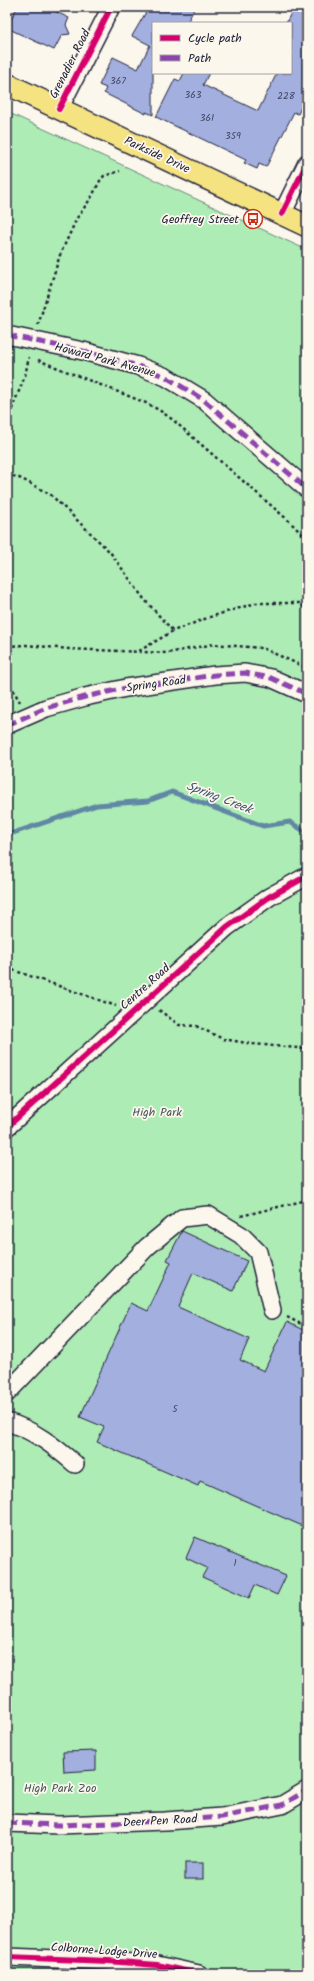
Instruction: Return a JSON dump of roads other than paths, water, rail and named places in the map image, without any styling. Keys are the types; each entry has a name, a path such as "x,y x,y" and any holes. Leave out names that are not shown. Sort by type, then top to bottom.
{"main road":[{"name":"Parkside Drive","path":"7,84 307,226"}],"street":[{"name":"Grenadier Road","path":"59,109 110,7"},
{"path":"282,214 307,163"},
{"name":"Howard Park Avenue","path":"7,335 32,349 83,351 131,364 166,377 204,400 307,490"},
{"name":"Spring Road","path":"7,725 46,708 85,697 126,688 215,675 245,673 270,678 307,694"},
{"name":"Centre Road","path":"7,1127 147,999 249,910 307,876"},
{"path":"7,1393 147,1246 182,1218 208,1216 241,1235 258,1252 272,1310"},
{"path":"7,1422 32,1432 51,1444 75,1464"},
{"name":"Deer Pen Road","path":"7,1823 74,1824 165,1822 222,1818 282,1805 307,1790"},
{"name":"Colborne Lodge Drive","path":"7,1957 150,1964 199,1974"}],"waterway":[{"name":"Spring Creek","path":"7,835 97,805 148,801 172,792 263,826 290,822 307,833"}],"place":[{"name":"Geoffrey Street","path":"253,219"}],"park label":[{"name":"High Park","path":"157,1112"},
{"name":"High Park Zoo","path":"60,1788"}]}
